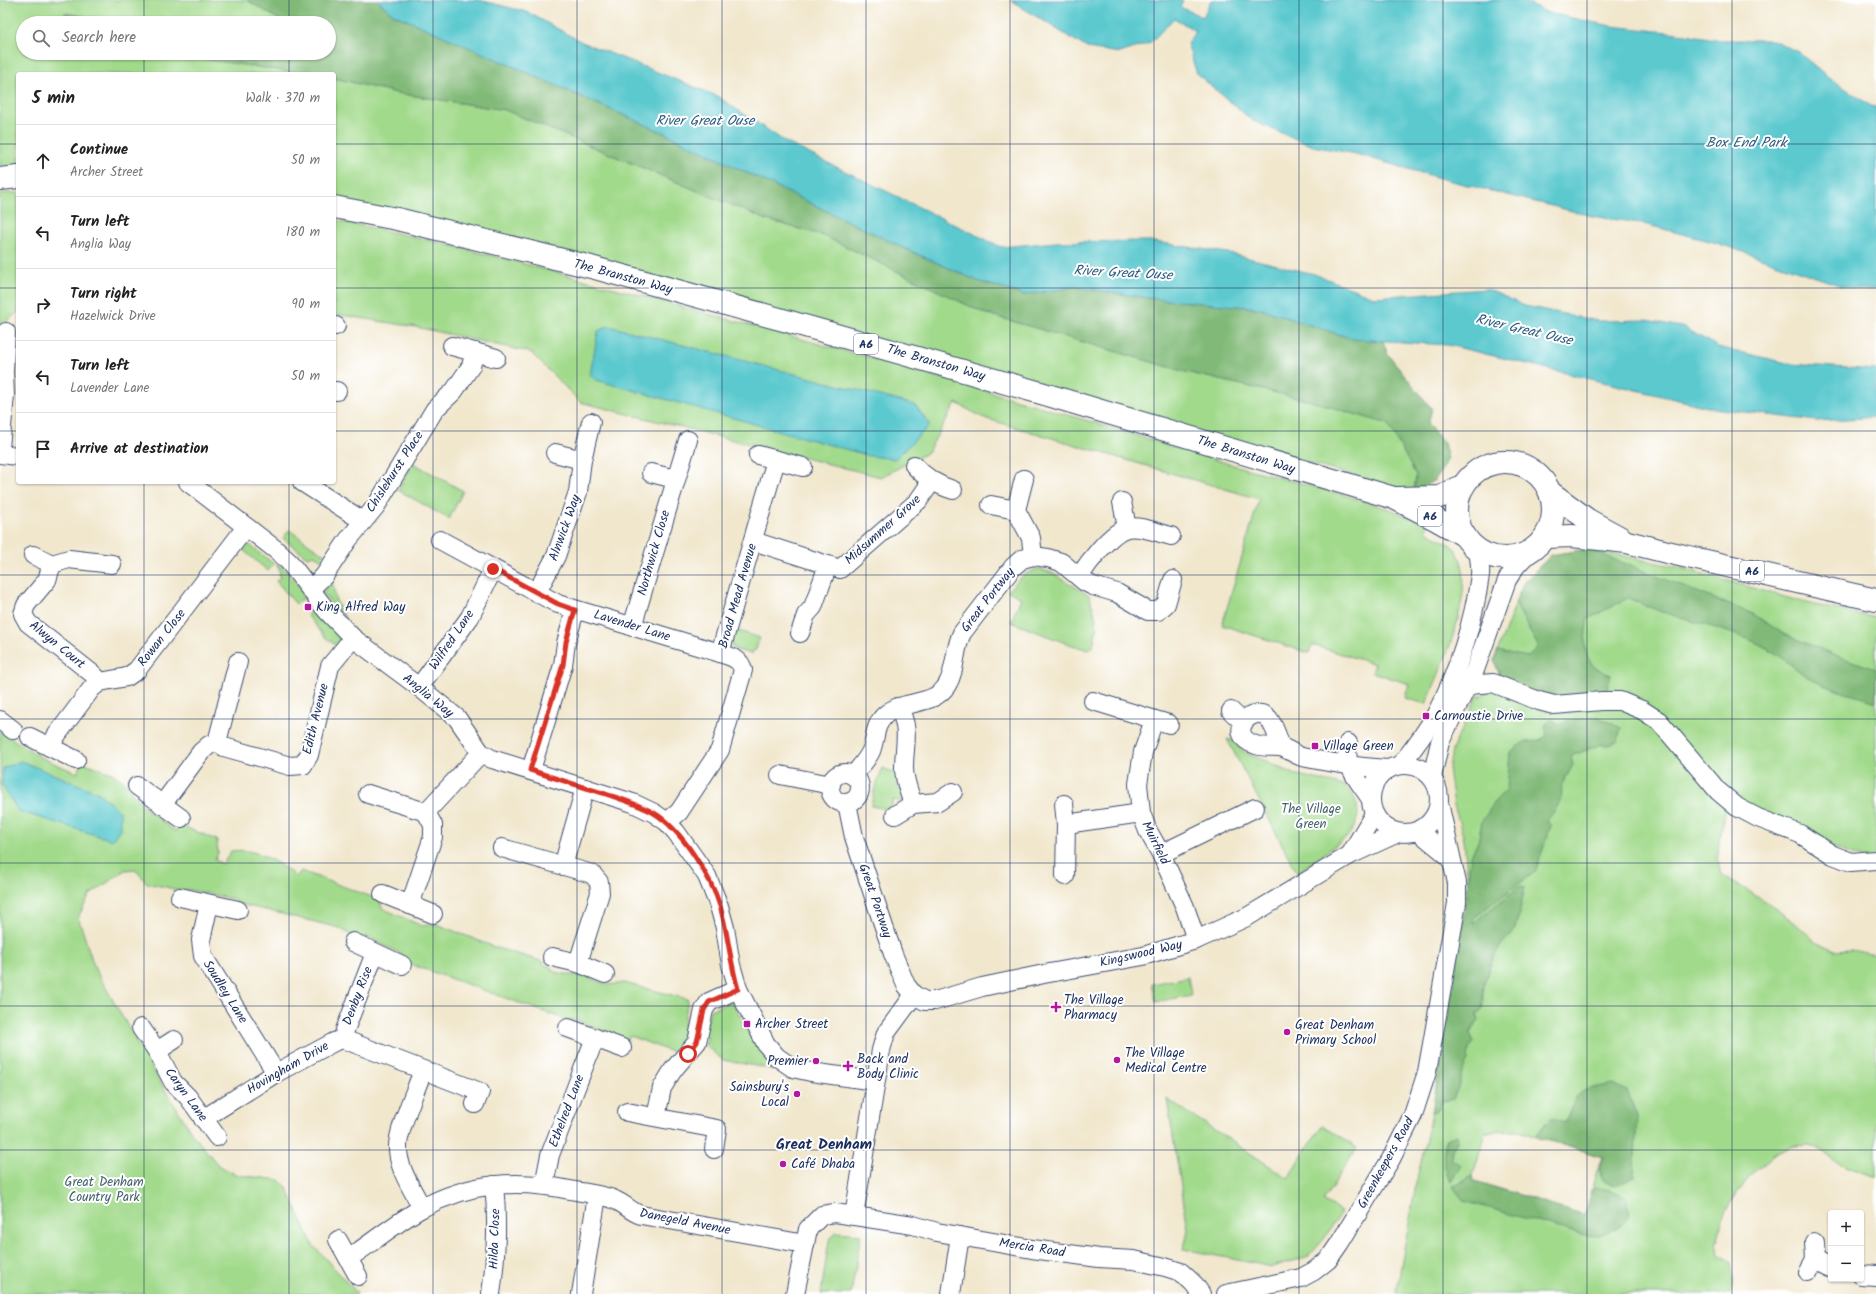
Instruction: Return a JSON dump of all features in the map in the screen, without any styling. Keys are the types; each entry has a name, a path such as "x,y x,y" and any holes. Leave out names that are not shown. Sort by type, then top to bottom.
{"highway":[{"path":"0,179 16,177"},
{"name":"The Branston Way","path":"336,207 397,219 583,265 1041,393 1394,498 1435,519 1472,543"},
{"path":"1509,462 1531,469 1542,479 1550,492 1554,507 1552,522 1546,537 1529,552 1517,557 1504,558 1490,556 1472,543 1458,520 1458,502 1464,485 1474,473 1486,465 1509,462"},
{"name":"The Branston Way","path":"1394,498 1440,497 1464,485"},
{"name":"A6","path":"1550,492 1588,520 1627,542"},
{"name":"A6","path":"1546,537 1572,536 1627,542 1876,600"}],"street":[{"path":"0,448 5,395 2,355 6,332"},
{"path":"452,346 496,358"},
{"name":"Chislehurst Place","path":"310,589 324,576 348,540 386,492 435,409 454,391 471,366 475,352"},
{"name":"Alnwick Way","path":"537,592 556,556 578,492 582,460 591,422"},
{"name":"Northwick Close","path":"632,627 675,479 688,440"},
{"path":"555,453 582,460"},
{"path":"0,454 16,456"},
{"path":"758,454 803,467"},
{"name":"Broad Mead Avenue","path":"667,822 678,812 720,750 743,670 741,664 737,660 720,653 776,460"},
{"name":"Midsummer Grove","path":"914,465 924,476 953,490"},
{"path":"651,473 675,479"},
{"path":"1024,479 1016,510 1031,538 1033,556 1061,562 1093,586 1117,593 1148,610 1158,611 1173,607 1173,580"},
{"name":"Midsummer Grove","path":"753,541 840,569 918,501 932,481"},
{"path":"197,484 246,528 275,548 284,557 327,611 353,638"},
{"path":"305,484 363,521"},
{"path":"1122,502 1127,528"},
{"path":"991,505 1016,510"},
{"name":"Rowan Close","path":"100,682 127,678 137,670 246,528"},
{"path":"1079,576 1088,563 1115,535 1127,528 1140,528 1171,536"},
{"name":"Lavender Lane","path":"440,540 558,604 720,653"},
{"path":"1372,806 1372,786 1378,776 1394,767 1418,743 1436,714 1454,676 1472,617 1480,573 1472,543"},
{"path":"1432,777 1440,742 1469,685 1507,580 1516,566 1529,552"},
{"path":"33,555 52,564 70,559 105,558"},
{"name":"Great Portway","path":"853,776 869,755 878,723 886,714 898,708 929,700 947,686 951,677 958,641 962,633 1013,567 1022,559 1033,556"},
{"name":"Alwyn Court","path":"52,564 47,580 26,605 23,614 28,623 94,675 100,682"},
{"name":"Midsummer Grove","path":"800,634 806,615 813,607 828,565"},
{"name":"Wilfred Lane","path":"419,687 470,617 493,569"},
{"path":"530,770 563,665 566,642 575,610"},
{"name":"Anglia Way","path":"353,638 419,687 456,718 481,753"},
{"name":"Edith Avenue","path":"217,742 224,747 282,764 290,766 303,765 309,755 330,666 353,638"},
{"path":"1479,660 1493,683"},
{"path":"162,805 201,752 209,745 217,742 232,667"},
{"path":"50,747 56,736 92,688 100,682"},
{"path":"1469,685 1493,683 1539,701 1554,705 1620,701 1642,710 1659,721 1718,792 1736,807 1758,818 1800,834 1834,856 1851,862 1876,860"},
{"name":"Muirfield","path":"1093,701 1161,722 1143,752 1138,784 1141,813 1148,831 1161,854 1185,907 1196,940"},
{"path":"898,708 904,718 906,728 904,768 906,784 913,804"},
{"path":"1281,747 1269,718 1260,714 1237,717 1242,728 1243,736 1249,743 1264,747 1281,747 1296,755 1348,766 1418,767 1432,777 1438,789 1439,803 1436,815 1428,824 1418,831 1398,833 1388,829 1380,823 1372,806 1348,766 1346,755 1348,743"},
{"path":"30,737 76,760"},
{"path":"426,812 481,753 492,759 633,803 654,813 667,822 691,853 714,889 725,928 731,965 738,989 766,1044 776,1057 784,1063 811,1072 875,1081"},
{"path":"844,774 853,776 857,779 860,789 856,798 848,803 838,802 834,799 831,785 836,777 844,774"},
{"path":"780,775 831,785"},
{"path":"137,786 181,818"},
{"path":"563,866 585,788"},
{"path":"895,815 913,804 938,802 953,792"},
{"path":"368,794 426,812 433,825 433,838 410,905"},
{"name":"Great Portway","path":"848,803 854,837 893,954 906,985 914,995"},
{"name":"Greenkeepers Road","path":"1226,1294 1301,1278 1314,1271 1328,1260 1391,1159 1413,1115 1430,1060 1457,903 1457,882 1439,803"},
{"path":"1064,804 1066,824 1065,876"},
{"name":"Kingswood Way","path":"1350,855 1372,806"},
{"path":"1161,854 1228,811 1255,808"},
{"path":"1066,824 1141,813"},
{"path":"1418,831 1451,858"},
{"name":"Kingswood Way","path":"914,995 925,1001 935,1001 982,987 1143,956 1196,940 1247,918 1350,855 1398,833"},
{"path":"502,848 592,874 599,882 600,893 578,963"},
{"path":"383,894 433,914"},
{"path":"180,896 238,910"},
{"name":"Soudley Lane","path":"209,904 201,940 203,956 276,1073"},
{"name":"Denby Rise","path":"353,942 402,965"},
{"name":"Denby Rise","path":"343,1039 345,1030 375,953"},
{"path":"552,956 578,963 605,974"},
{"path":"656,1117 662,1088 673,1070 697,1042 704,1010 709,1002 738,989"},
{"path":"854,1216 875,1081 886,1033 914,995"},
{"name":"Caryn Lane","path":"141,1028 173,1082 188,1097 217,1137"},
{"path":"568,1028 622,1048"},
{"name":"Ethelred Lane","path":"544,1185 550,1155 595,1038"},
{"name":"Hovingham Drive","path":"203,1119 276,1073 334,1042 343,1039 480,1092 475,1104"},
{"path":"156,1051 174,1040"},
{"path":"422,1208 405,1174 400,1161 398,1146 401,1130 423,1070"},
{"path":"627,1112 718,1129 714,1149"},
{"name":"Danegeld Avenue","path":"349,1258 422,1208 458,1193 494,1185 524,1183 544,1185 614,1200 631,1212 641,1215 805,1244"},
{"name":"Hilda Close","path":"491,1294 495,1270 496,1205 494,1185"},
{"path":"581,1294 598,1196"},
{"name":"Mercia Road","path":"805,1244 808,1229 822,1214 835,1213 913,1225 960,1236 1032,1249 1099,1258 1134,1260 1165,1266 1181,1272 1194,1284 1201,1294"},
{"path":"951,1294 960,1236"},
{"path":"338,1240 358,1276"},
{"path":"795,1294 805,1244"},
{"path":"1812,1258 1828,1266"},
{"path":"1864,1275 1876,1276"}],"green space":[{"path":"0,0 247,0 273,16 83,16 65,13 64,16 16,16 16,60 210,60 291,72 16,72 16,171 0,172"},
{"path":"247,0 377,0 393,14 662,132 908,250 978,281 1023,295 1075,287 1156,299 1258,308 1353,338 1383,341 1387,353 1432,409 1428,424 1444,443 1448,459 1435,480 1414,492 1416,475 1388,424 1311,401 1186,372 984,313 822,235 767,220 505,110 397,93 336,78 336,72 291,72 210,60 336,60 336,16 273,16"},
{"path":"65,13 83,16 64,16"},
{"path":"336,78 397,93 505,110 767,220 822,235 984,313 1186,372 1311,401 1389,424 1416,475 1414,492 336,201"},
{"path":"0,193 16,193 16,314 0,327"},
{"path":"336,220 510,260 838,349 1044,408 1226,463 1350,497 1409,516 1428,524 1426,531 1453,547 1462,564 1464,583 1456,626 1441,670 1426,704 1405,698 1409,684 1372,672 1375,664 1312,645 1309,653 1222,625 1259,499 984,418 956,403 927,453 881,477 580,402 533,355 533,353 416,327 336,314"},
{"path":"413,463 463,491 449,519 398,490"},
{"path":"289,530 328,557 324,561 314,555 307,557 283,538"},
{"path":"247,543 274,564 268,571 242,549"},
{"path":"1588,549 1678,567 1806,603 1876,618 1876,864 1727,806 1720,832 1718,857 1721,876 1756,895 1794,922 1816,942 1835,951 1851,950 1876,955 1876,1177 1845,1166 1810,1145 1793,1146 1775,1154 1757,1169 1736,1193 1725,1212 1716,1245 1719,1254 1731,1263 1733,1280 1731,1294 1396,1294 1416,1184 1432,1113 1468,884 1464,839 1454,805 1449,768 1452,750 1476,698 1492,689 1500,676 1494,660 1524,582 1551,555","holes":["1519,1131 1602,1157 1585,1215 1474,1181 1473,1175 1486,1132"]},
{"path":"1588,549 1753,614 1782,633 1840,657 1876,669 1876,702 1819,683 1772,651 1749,639 1662,612 1628,598 1588,619 1585,638 1586,651 1588,658 1596,668 1611,675 1606,692 1571,700 1533,695 1500,676 1494,660 1498,651 1528,657 1538,646 1515,603 1524,582 1551,555"},
{"path":"278,563 307,595 296,604 276,581 280,578 279,569 277,566"},
{"path":"1039,569 1052,573 1089,595 1097,626 1093,646 1088,650 1011,622 1021,598 1008,591 1022,577"},
{"path":"330,579 333,583 337,603 348,622 323,594"},
{"path":"316,607 339,634 340,639 338,647 326,638 307,615"},
{"path":"736,630 760,638 755,651 753,650 752,654 732,647"},
{"path":"1598,717 1621,728 1617,742 1604,746 1601,744 1579,753 1574,753 1571,757 1573,765 1561,786 1562,795 1556,809 1547,821 1551,826 1535,872 1473,918 1473,923 1520,886 1525,887 1515,929 1497,951 1487,974 1483,991 1483,1008 1476,1016 1479,1019 1470,1033 1474,1042 1469,1049 1468,1061 1462,1071 1460,1083 1453,1099 1442,1101 1438,1110 1432,1113 1460,942 1471,855 1478,842 1482,821 1497,799 1507,789 1510,752 1524,742 1540,741 1547,735 1545,725 1552,719 1559,725 1567,721"},
{"name":"Great Denham Country Park","path":"0,731 42,758 77,773 82,762 114,774 133,789 130,792 140,800 141,805 175,831 180,825 217,840 218,853 215,860 223,864 231,851 248,851 274,861 296,877 301,871 380,900 382,908 422,926 432,924 439,925 497,948 544,962 543,964 551,967 554,972 577,976 582,974 602,983 624,983 688,999 681,1041 677,1054 630,1036 626,1044 620,1037 576,1020 570,1021 407,963 403,955 365,936 356,939 340,928 236,903 233,899 147,883 135,869 125,870 90,895 78,917 95,969 159,1080 193,1135 219,1166 238,1175 280,1180 286,1186 313,1245 358,1294 0,1294"},
{"name":"The Village Green","path":"1227,739 1235,741 1239,748 1246,753 1294,774 1345,786 1352,794 1357,804 1358,815 1355,826 1347,837 1297,873"},
{"path":"883,768 900,775 896,787 904,790 901,802 893,800 891,810 871,806 875,787"},
{"path":"1188,977 1191,995 1156,1002 1152,984"},
{"path":"732,1001 757,1046 769,1063 777,1070 723,1060 705,1045 708,1037 704,1036 710,1010"},
{"path":"1614,1084 1627,1091 1637,1116 1634,1176 1614,1186 1604,1180 1599,1168 1603,1157 1536,1137 1550,1117 1565,1122 1577,1096 1581,1092"},
{"path":"1167,1099 1288,1178 1322,1125 1357,1148 1323,1201 1341,1212 1324,1239 1309,1256 1272,1267 1184,1249 1188,1229"},
{"path":"1456,1135 1457,1142 1452,1150 1451,1159 1461,1165 1451,1182 1444,1166 1444,1150 1447,1139"},
{"path":"1473,1176 1474,1181 1585,1215 1593,1187 1609,1190 1627,1198 1630,1212 1623,1225 1601,1236 1583,1235 1464,1201 1453,1187"},
{"path":"836,1232 861,1234 851,1294 821,1294 829,1240"}],"water":[{"name":"River Great Ouse","path":"377,0 479,0 527,12 582,42 717,96 787,143 1001,247 1057,242 1148,241 1228,253 1314,274 1374,297 1487,289 1525,306 1598,321 1647,320 1685,328 1718,347 1791,364 1876,370 1876,417 1817,421 1712,408 1448,345 1353,339 1258,308 1156,299 1075,287 1023,295 978,281 908,250 662,132 393,14"},
{"name":"Box End Park","path":"1010,0 1183,0 1180,7 1203,17 1211,0 1522,0 1548,13 1611,26 1686,34 1721,40 1773,40 1798,52 1827,76 1871,106 1876,107 1876,289 1865,290 1842,286 1717,243 1640,223 1592,216 1443,179 1356,154 1313,146 1253,121 1197,74 1187,43 1196,31 1174,18 1150,43 1120,53 1087,48"},
{"path":"609,326 915,405 930,425 895,459 870,456 596,380 590,375 598,331"},
{"path":"21,761 99,793 120,812 120,829 112,840 18,811 2,785 3,768"}],"place":[{"name":"King Alfred Way","path":"308,607"},
{"name":"Carnoustie Drive","path":"1426,716"},
{"name":"Village Green","path":"1315,746"},
{"name":"The Village Pharmacy","path":"1056,1007"},
{"name":"Archer Street","path":"747,1024"},
{"name":"Great Denham Primary School","path":"1287,1032"},
{"name":"The Village Medical Centre","path":"1117,1060"},
{"name":"Premier","path":"816,1061"},
{"name":"Back and Body Clinic","path":"848,1066"},
{"name":"Sainsbury's Local","path":"797,1094"},
{"name":"Café Dhaba","path":"783,1164"}],"district":[{"name":"Great Denham","path":"824,1145"}],"route":[{"path":"493,569 558,604 575,610 566,642 563,665 530,770 633,803 654,813 667,822 676,832 707,876 714,889 720,906 731,965 738,989 719,996 709,1002 704,1010 697,1042 688,1054"}]}
